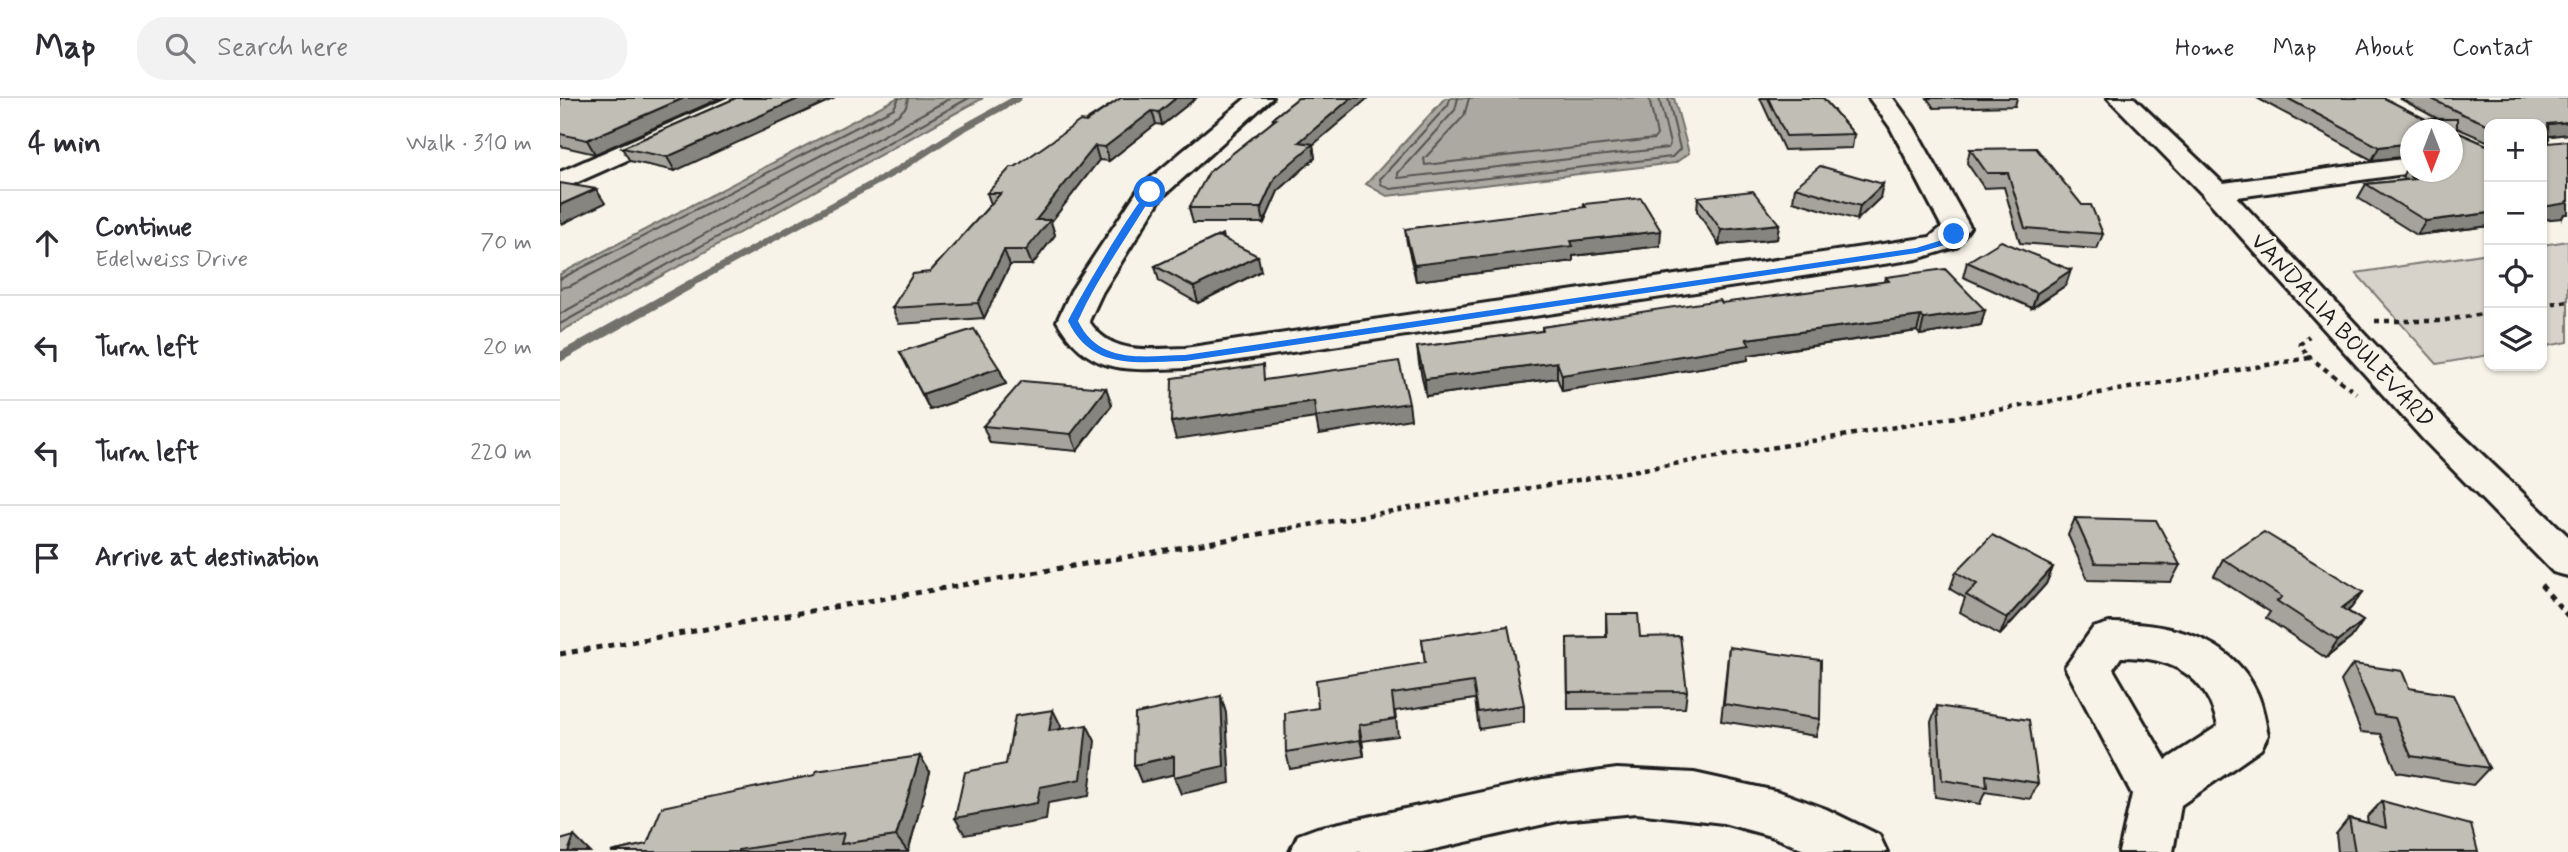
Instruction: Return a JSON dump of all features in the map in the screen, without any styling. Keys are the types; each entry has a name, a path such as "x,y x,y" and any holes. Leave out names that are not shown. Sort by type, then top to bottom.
{"street":[{"path":"566,175 747,98"},
{"path":"1259,98 1150,192 1080,304 1073,321 1081,338 1107,356 1139,359 1185,358 1683,287 1917,250 1945,242 1954,234 1954,220 1902,127 1881,98"},
{"name":"VANDALIA BOULEVARD","path":"2120,98 2216,192 2435,430 2568,561"},
{"path":"2216,192 2400,167"},
{"path":"1317,852 1570,796 1636,790 1703,796 1769,811 1835,837 1860,852"},
{"path":"2147,852 2158,793"}],"path":[{"path":"2547,304 2568,301"},
{"path":"560,654 1602,475 2309,358 2300,344 2309,338 2305,321 2440,321 2484,314"}],"shaded area":[{"path":"2568,241 2568,342 2547,346 2547,245"},
{"path":"2484,254 2484,356 2437,364 2356,273"}],"water":[{"path":"897,98 983,98 560,332 560,274"},
{"path":"1445,98 1674,98 1689,153 1675,163 1387,196 1366,184"}],"building":[{"path":"560,98 684,98 587,140 560,134"},
{"path":"736,98 800,98 667,157 622,148"},
{"path":"1121,98 1176,98 1159,112 1152,111 1105,147 1095,146 1036,220 1050,220 1026,250 1004,250 978,303 892,308 913,274 930,272 1001,193 987,193 1011,167 1015,167 1080,121 1086,122"},
{"path":"1298,98 1351,98 1299,142 1313,144 1275,177 1261,208 1189,208 1209,172"},
{"path":"1768,98 1823,98 1854,134 1786,136"},
{"path":"2287,98 2384,98 2425,119 2400,119 2400,144 2379,147"},
{"path":"2430,98 2568,98 2568,122 2548,124 2549,143 2568,141 2568,203 2547,206 2547,119 2484,119 2484,123"},
{"path":"2463,135 2484,144 2484,214 2426,221 2366,184 2400,181 2463,182"},
{"path":"2036,148 2082,205 2091,205 2103,234 2025,228 2008,173 1987,173 1970,149"},
{"path":"1820,166 1883,184 1860,206 1795,187"},
{"path":"560,183 596,189 560,205"},
{"path":"1753,191 1779,224 1721,230 1698,197"},
{"path":"1641,198 1661,231 1571,241 1573,246 1414,265 1405,229 1586,207 1584,204"},
{"path":"1223,234 1220,237 1258,256 1194,287 1155,266"},
{"path":"2001,241 2071,270 2037,293 1967,262"},
{"path":"1945,269 1985,310 1746,339 1750,345 1562,375 1557,362 1425,379 1417,347 1543,331 1542,327 1720,300 1722,303 1889,281 1886,277"},
{"path":"974,329 999,368 922,394 900,352"},
{"path":"1399,361 1409,403 1316,417 1314,401 1171,422 1172,378 1263,365 1264,380"},
{"path":"1022,381 1106,388 1071,434 983,426"},
{"path":"2075,518 2156,520 2180,565 2095,563"},
{"path":"2264,532 2363,592 2342,608 2363,621 2338,641 2277,601 2282,597 2223,559"},
{"path":"1992,535 2053,567 2007,618 1966,595 1977,584 1956,572"},
{"path":"1606,614 1638,614 1640,637 1680,636 1687,691 1568,692 1567,638 1607,637"},
{"path":"1508,626 1524,705 1478,712 1473,682 1392,694 1395,719 1359,725 1360,740 1286,752 1285,713 1318,708 1316,680 1425,663 1422,639"},
{"path":"1729,647 1821,660 1820,719 1724,704"},
{"path":"2353,664 2402,671 2409,688 2453,695 2489,768 2411,756 2395,718 2375,715"},
{"path":"1221,696 1224,766 1174,777 1174,756 1134,765 1135,714"},
{"path":"1937,706 2029,720 2038,783 1986,775 1987,787 1942,780"},
{"path":"1053,710 1049,731 1087,725 1081,779 1040,787 1037,803 955,818 965,772 1006,764 1015,716"},
{"path":"920,756 896,836 841,844 844,833 738,852 611,852 647,844 662,807 815,775 816,771"},
{"path":"2382,801 2471,825 2478,852 2355,852 2349,818 2386,828"},
{"path":"574,836 568,852 560,852 560,840"}],"waterway":[{"path":"688,285 898,170 960,130 1018,98"},
{"path":"560,357 691,284"}],"route":[{"path":"1150,192 1098,278 1087,290 1073,321 1081,338 1107,356 1139,359 1185,358 1670,289 1917,250 1945,242 1954,234"}]}
